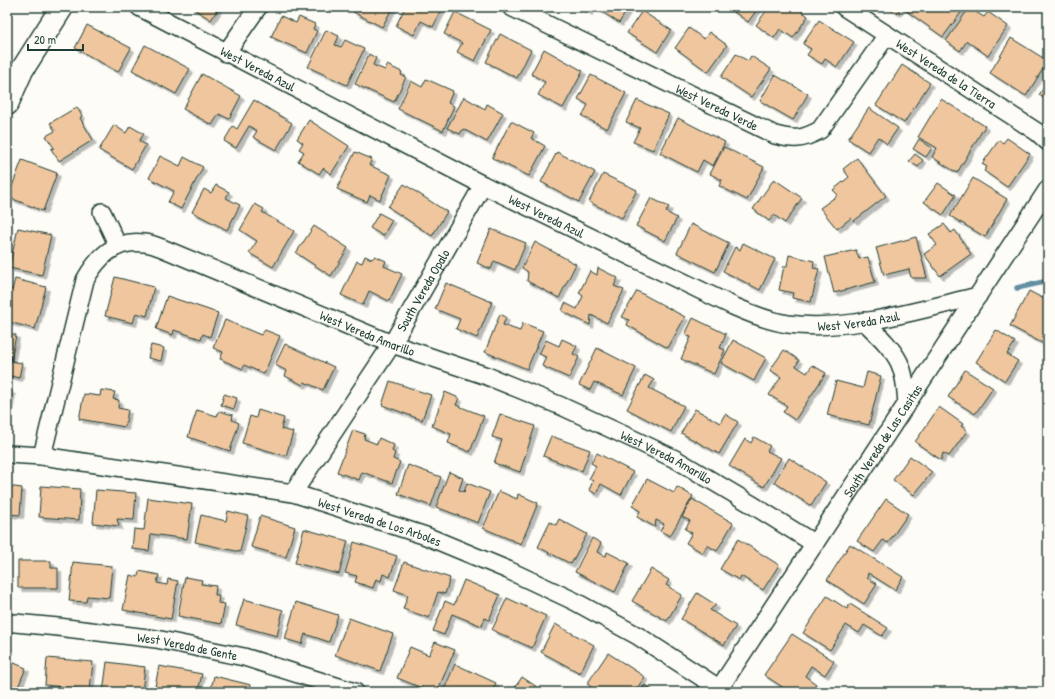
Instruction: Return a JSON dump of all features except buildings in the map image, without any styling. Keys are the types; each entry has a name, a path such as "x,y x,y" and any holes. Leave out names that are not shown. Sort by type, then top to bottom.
{"street":[{"path":"7,104 22,70 62,7"},
{"name":"West Vereda Azul","path":"139,7 483,185 733,306 759,317 788,324 823,326 882,319 978,296"},
{"path":"226,53 258,7"},
{"name":"West Vereda Verde","path":"512,7 775,135 792,139 809,136 820,130 887,35"},
{"name":"West Vereda de la Tierra","path":"844,7 1037,132 1048,142"},
{"name":"South Vereda Opalo","path":"293,493 392,344 483,185"},
{"name":"South Vereda de Las Casitas","path":"718,690 1048,189"},
{"path":"102,212 118,246"},
{"name":"West Vereda Amarillo","path":"42,456 85,280 98,260 108,251 118,246 131,243 145,243 162,248 392,344 487,376 561,406 677,460 815,544"},
{"path":"864,321 885,342 899,362 905,382 907,405"},
{"name":"West Vereda de Los Arboles","path":"7,454 42,456 293,493 426,536 508,570 574,601 638,636 718,690"},
{"name":"West Vereda de Gente","path":"15,623 156,639 244,656 355,692"}],"waterway":[{"path":"1017,288 1048,281"}]}
